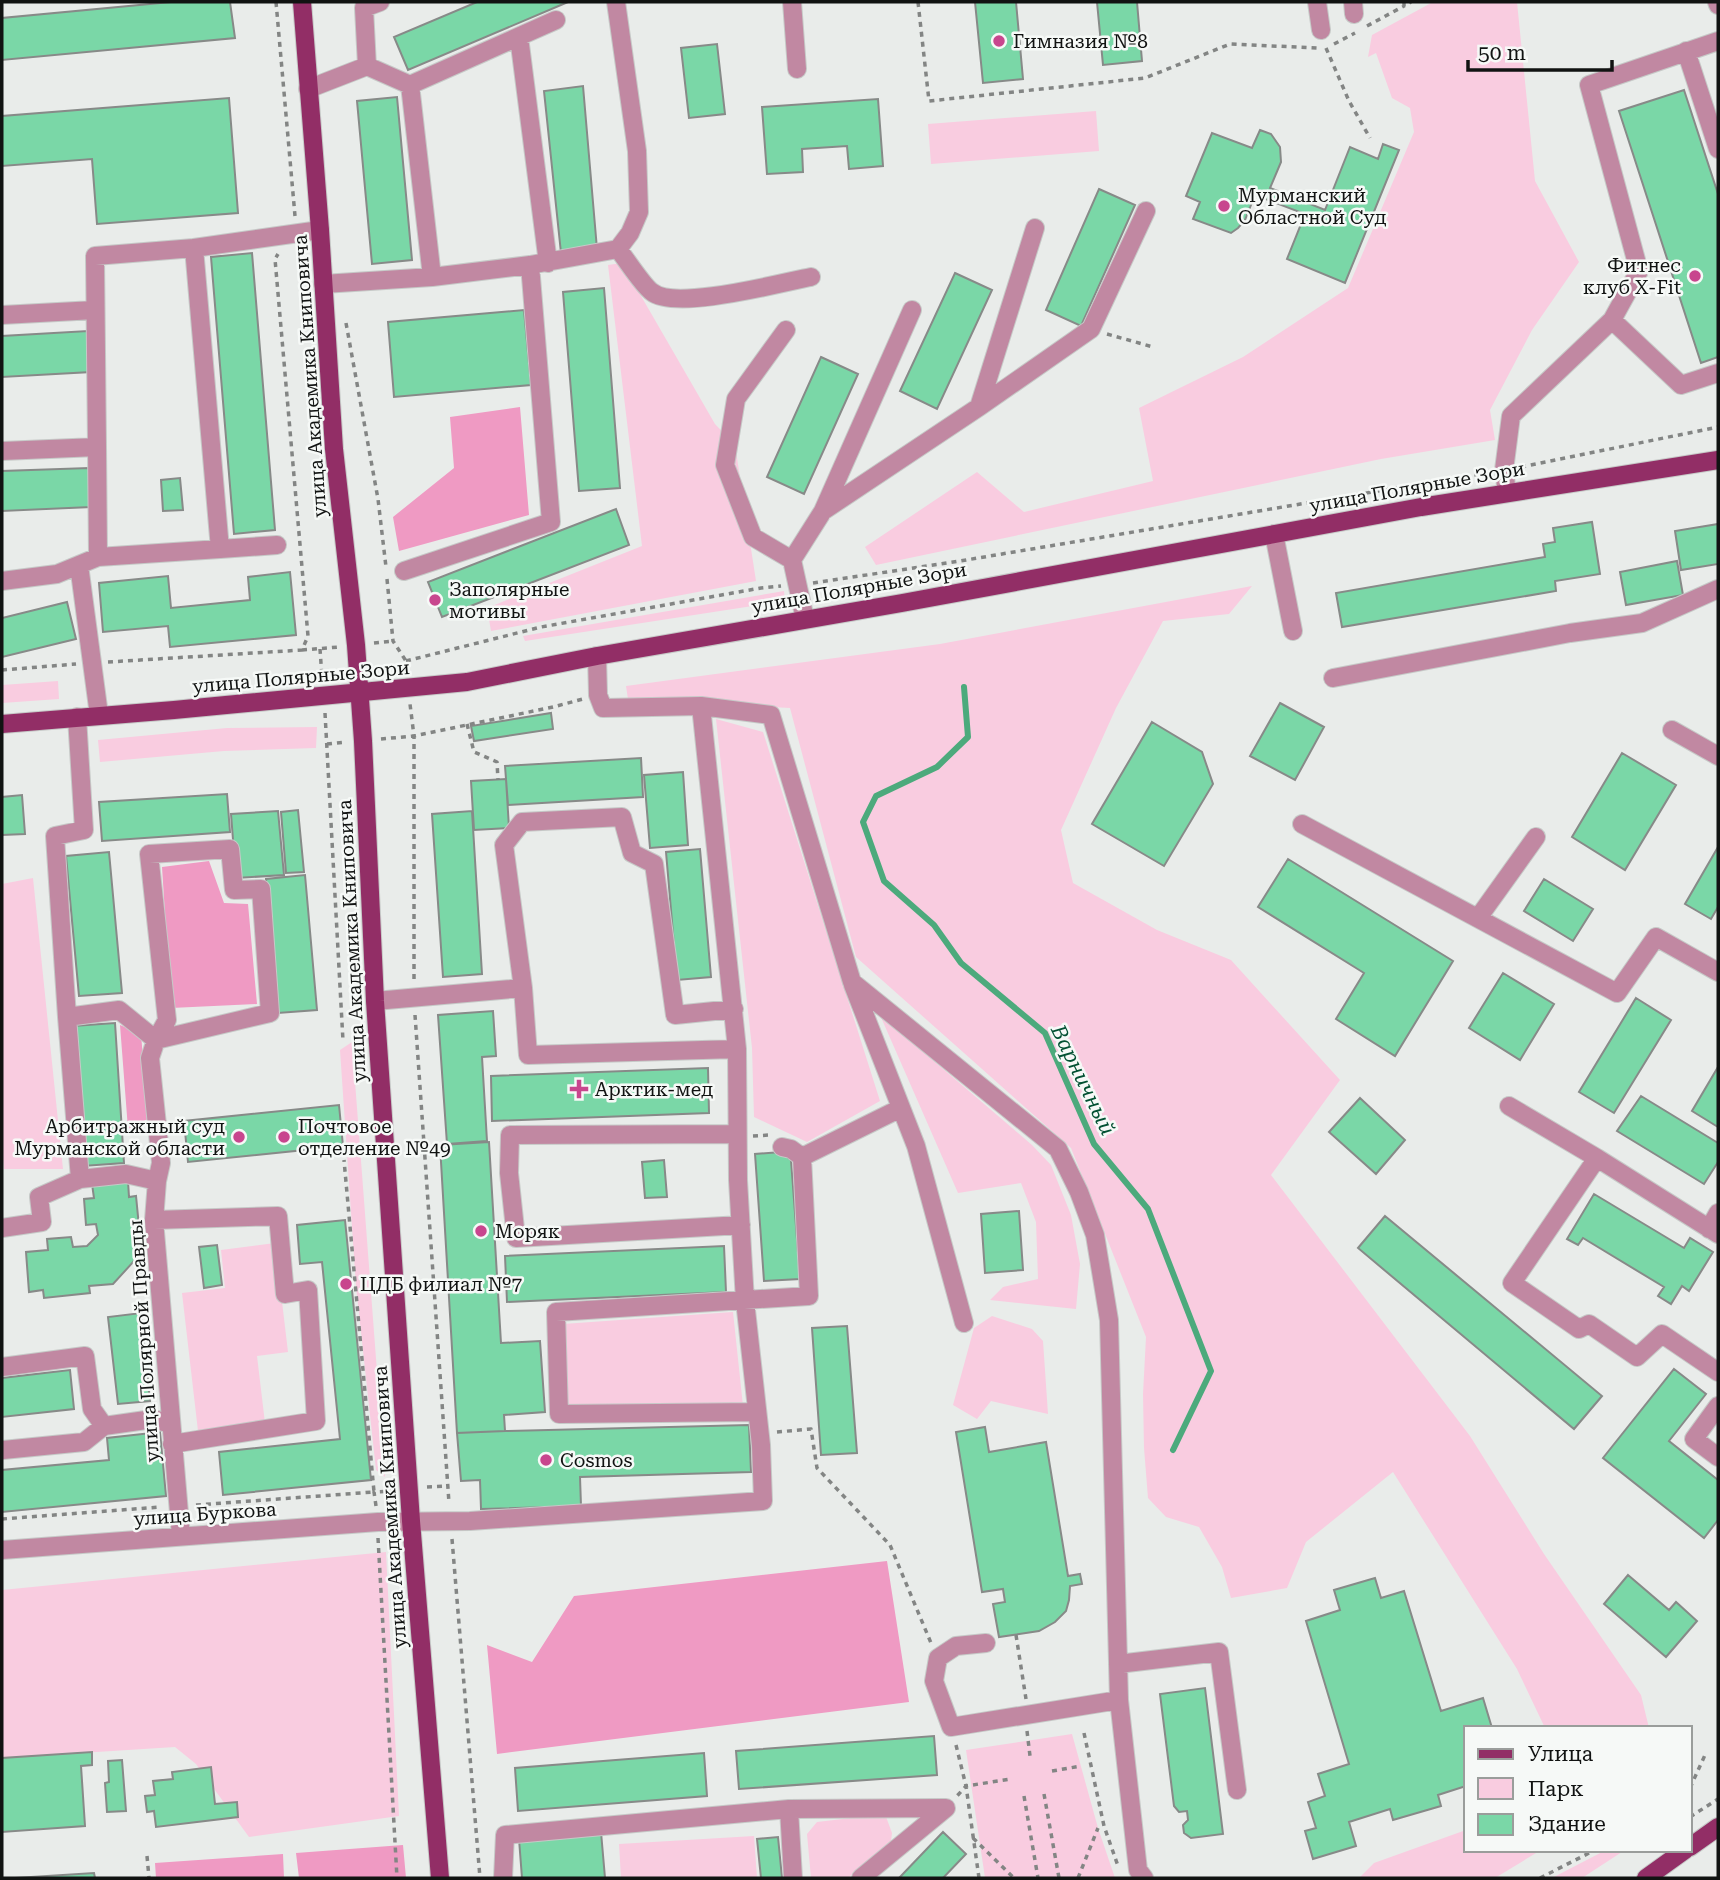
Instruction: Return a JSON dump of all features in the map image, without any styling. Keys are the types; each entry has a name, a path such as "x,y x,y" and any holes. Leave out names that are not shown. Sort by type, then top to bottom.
{"main road":[{"name":"улица Академика Книповича","path":"302,2 334,449 363,741 375,1001 411,1521 440,1878"},
{"name":"улица Полярные Зори","path":"2,724 467,682 597,656 1274,534 1507,493 1718,460"},
{"path":"1692,1846 1718,1827"},
{"path":"1646,1878 1682,1852"}],"street":[{"path":"367,66 364,8 380,2"},
{"path":"323,284 432,277 548,263 618,249 639,212 637,151 616,2"},
{"path":"792,2 797,69"},
{"path":"1317,2 1321,30"},
{"path":"308,89 367,66 410,85 556,20"},
{"path":"519,37 548,263"},
{"path":"1507,493 1504,470 1511,416 1612,320 1639,271 1589,85 1718,41"},
{"path":"1686,51 1718,149"},
{"path":"410,85 432,277"},
{"path":"823,511 1091,329 1146,211"},
{"path":"979,407 1035,228"},
{"path":"98,557 95,256 194,248 320,230"},
{"path":"194,248 220,549"},
{"path":"618,249 652,293 670,300 698,299 811,277"},
{"path":"404,571 551,522 530,265"},
{"path":"2,315 95,310"},
{"path":"805,619 792,560 823,511 912,310"},
{"path":"1612,320 1681,385 1718,373"},
{"path":"786,330 736,399 725,466 752,537 792,560"},
{"path":"2,451 97,447"},
{"path":"1274,534 1293,631"},
{"path":"2,581 57,574 98,557 277,545"},
{"path":"79,565 99,715"},
{"path":"1334,678 1570,633 1642,623 1718,589"},
{"path":"597,656 598,695 603,708 701,706 771,715 852,982 916,1146 964,1322"},
{"path":"701,706 734,1009 745,1301 760,1434"},
{"path":"78,718 84,830 55,836 80,1179"},
{"path":"1672,730 1718,756"},
{"path":"734,1009 675,1014 654,864 632,853 622,817 522,822 504,845 523,988 528,1055 737,1049"},
{"path":"1302,824 1618,993 1656,937 1718,972"},
{"path":"1478,918 1536,837"},
{"name":"улица Полярной Правды","path":"156,1040 270,1013 261,889 234,890 230,849 149,854 167,1020 156,1040 150,1058 161,1163 154,1220 181,1536"},
{"path":"852,982 1058,1149 1079,1192 1095,1235 1109,1320 1119,1700 1138,1870 1144,1878"},
{"path":"375,1001 523,988"},
{"path":"67,1017 119,1010 156,1040"},
{"path":"1510,1106 1715,1225"},
{"path":"802,1157 901,1108"},
{"path":"737,1134 510,1135 509,1173 516,1238 741,1226"},
{"path":"782,1147 791,1149 802,1157"},
{"path":"757,1412 559,1414 556,1312 809,1296 802,1157"},
{"path":"1597,1158 1513,1283 1579,1329 1589,1324 1637,1357 1662,1334 1718,1372"},
{"path":"2,1228 41,1222 39,1197 80,1179 126,1174 157,1181"},
{"path":"154,1220 278,1216 285,1294 308,1290 316,1421 172,1444"},
{"path":"2,1367 85,1356 92,1409 104,1426"},
{"path":"1718,1406 1694,1439 1718,1457"},
{"path":"3,1450 84,1442 104,1426 153,1419 171,1424"},
{"name":"улица Буркова","path":"2,1550 377,1522 470,1521 763,1501 760,1434"},
{"path":"986,1643 956,1646 937,1658 934,1681 951,1727 1119,1700"},
{"path":"1118,1664 1219,1651 1237,1790"},
{"path":"503,1878 505,1835 789,1809 946,1808"},
{"path":"861,1878 946,1808"},
{"path":"789,1809 793,1878"}],"path":[{"path":"276,2 296,222 275,259 308,636 302,650"},
{"path":"918,2 929,101 1145,78 1230,44 1326,48 1349,101 1370,138"},
{"path":"1404,2 1404,6 1411,2"},
{"path":"346,323 378,499 393,641 406,661 541,627 761,588 960,561 1504,470 1718,427"},
{"path":"1091,329 1153,347"},
{"path":"2,670 320,649"},
{"path":"480,1878 450,1520 414,997 414,736 598,695"},
{"path":"467,724 474,752 497,762 498,780"},
{"path":"327,744 343,1041"},
{"path":"760,1434 811,1429 817,1468 890,1545 937,1658"},
{"path":"377,1522 397,1878"},
{"path":"1016,1635 1026,1695"},
{"path":"951,1727 966,1786 979,1878"},
{"path":"1084,1733 1104,1825 1119,1868"},
{"path":"1028,1742 1030,1756"},
{"path":"1692,1784 1705,1755"},
{"path":"1052,1770 1082,1766"},
{"path":"946,1808 966,1786 1011,1779"},
{"path":"1044,1794 1059,1878"},
{"path":"1024,1796 1038,1878"},
{"path":"1692,1816 1718,1799"},
{"path":"1078,1878 1098,1828"},
{"path":"973,1838 1013,1878"},
{"path":"1540,1878 1591,1852"},
{"path":"147,1856 149,1878"}],"green space":[{"path":"1433,2 1517,2 1535,181 1579,262 1532,330 1490,410 1495,440 1381,459 876,565 865,547 977,472 1024,512 1153,481 1139,408 1243,357 1348,288 1414,132 1410,108 1392,98 1376,53 1368,57 1372,35"},
{"path":"1096,111 1099,151 931,164 928,124"},
{"path":"622,263 715,424 735,445 756,581 491,631 487,608 642,546 608,265"},
{"path":"1252,586 1229,614 1163,621 1116,708 1061,830 1073,883 1157,930 1231,960 1340,1080 1271,1175 1470,1436 1544,1554 1641,1695 1649,1726 1544,1726 1517,1669 1393,1472 1306,1542 1287,1588 1231,1598 1222,1567 1199,1527 1166,1517 1148,1498 1143,1394 1146,1337 1071,1148 856,957 790,708 628,699 626,686 940,644"},
{"path":"784,591 785,601 525,641 523,636"},
{"path":"58,681 59,699 2,703 2,685"},
{"path":"716,719 763,732 880,1101 807,1142 754,1117 752,1048"},
{"path":"317,727 316,748 224,751 100,762 98,740 227,728"},
{"path":"33,878 63,1169 4,1169 2,884"},
{"path":"880,1015 1032,1145 1051,1165 1071,1215 1080,1264 1076,1309 990,1300 1003,1287 1038,1279 1036,1222 1021,1183 958,1193"},
{"path":"352,1042 385,1477 376,1470 356,1286 340,1050"},
{"path":"275,1243 288,1352 257,1356 265,1423 198,1431 182,1293 225,1288 221,1250"},
{"path":"733,1312 743,1406 568,1407 563,1324"},
{"path":"992,1316 1032,1329 1043,1341 1048,1414 991,1401 977,1419 953,1405 974,1328"},
{"path":"386,1552 399,1816 249,1837 196,1764 175,1747 2,1758 2,1590"},
{"path":"1072,1734 1115,1878 985,1878 966,1750"},
{"path":"885,1814 892,1833 891,1841 848,1878 811,1878 807,1834 817,1822"},
{"path":"1464,1831 1464,1852 1538,1852 1495,1878 1359,1878 1374,1863"},
{"path":"754,1836 757,1878 621,1878 619,1844"},
{"path":"1602,1852 1622,1852 1582,1878 1552,1878"}],"shaded area":[{"path":"520,407 529,515 399,551 393,517 454,468 450,417"},
{"path":"209,861 224,903 248,904 257,1004 171,1008 162,867"},
{"path":"120,1025 141,1034 148,1119 128,1129"},
{"path":"887,1561 909,1702 497,1754 487,1645 532,1662 574,1596"},
{"path":"403,1845 406,1878 299,1878 296,1853"},
{"path":"283,1854 284,1878 156,1878 155,1863"}],"building":[{"path":"171,2 230,2 235,38 2,60 2,18"},
{"path":"477,2 568,2 408,70 394,37"},
{"name":"Гимназия №8","path":"975,2 1016,2 1023,79 983,83"},
{"name":"Гимназия №8","path":"1097,2 1137,2 1142,61 1103,65"},
{"path":"717,44 725,114 689,118 681,48"},
{"path":"583,86 597,249 561,253 544,91"},
{"name":"Фитнес клуб X-Fit","path":"1684,90 1718,194 1718,357 1701,363 1619,111"},
{"path":"397,97 412,260 372,264 357,101"},
{"path":"229,98 238,213 97,224 92,159 2,166 2,116"},
{"path":"878,99 883,166 849,169 847,146 802,149 803,172 767,174 762,107"},
{"name":"Мурманский Областной Суд","path":"1260,130 1271,134 1280,147 1281,162 1270,188 1325,210 1350,147 1378,159 1383,144 1399,150 1345,283 1287,259 1305,214 1255,195 1245,220 1231,233 1193,219 1200,202 1186,196 1212,133 1252,148"},
{"path":"1099,189 1135,205 1081,326 1046,310"},
{"path":"252,253 275,530 234,534 211,257"},
{"path":"955,273 992,290 937,409 900,391"},
{"path":"604,288 620,488 579,491 563,292"},
{"path":"524,310 531,385 394,397 388,322"},
{"path":"88,331 91,372 2,377 2,336"},
{"path":"821,357 858,374 804,494 767,477"},
{"path":"89,468 91,507 2,511 2,471"},
{"path":"180,478 183,510 163,511 161,480"},
{"path":"616,509 629,545 442,617 428,582"},
{"path":"1592,522 1600,574 1555,581 1556,591 1342,627 1336,593 1545,557 1543,544 1555,542 1553,528"},
{"path":"1718,524 1718,564 1681,570 1675,531"},
{"path":"1677,561 1683,595 1626,605 1620,572"},
{"path":"290,572 296,635 170,647 168,626 103,632 99,583 168,576 171,608 250,600 248,577"},
{"path":"67,602 76,639 2,657 2,618"},
{"path":"1280,703 1324,727 1295,780 1250,756"},
{"path":"551,713 553,729 474,741 471,726"},
{"path":"1152,722 1202,752 1213,784 1164,866 1092,824"},
{"path":"1622,753 1676,785 1625,870 1572,837"},
{"path":"641,758 643,797 508,805 505,766"},
{"path":"683,772 688,845 650,848 644,775"},
{"path":"506,779 509,828 474,830 471,781"},
{"path":"227,794 230,832 102,841 99,802"},
{"path":"22,795 25,834 2,835 2,797"},
{"path":"298,810 304,872 286,873 281,812"},
{"path":"278,811 284,875 236,878 231,814"},
{"path":"472,811 482,974 443,977 432,814"},
{"path":"1718,847 1718,907 1711,919 1685,904"},
{"path":"700,849 711,977 677,980 666,852"},
{"path":"109,852 122,993 79,996 66,856"},
{"path":"1288,859 1453,961 1395,1056 1336,1019 1364,973 1258,907"},
{"path":"305,875 317,1010 278,1013 266,879"},
{"path":"1544,879 1593,909 1573,941 1524,911"},
{"path":"1503,973 1554,1004 1520,1060 1469,1028"},
{"path":"1636,998 1671,1020 1614,1113 1579,1092"},
{"path":"493,1011 496,1056 482,1057 487,1141 447,1144 438,1015"},
{"path":"115,1023 124,1163 83,1166 73,1026"},
{"path":"1718,1067 1718,1127 1692,1111"},
{"path":"708,1068 709,1113 492,1121 491,1076"},
{"path":"1641,1096 1718,1143 1718,1162 1704,1184 1617,1131"},
{"path":"1360,1098 1405,1140 1376,1174 1329,1132"},
{"path":"339,1105 343,1146 188,1162 184,1121"},
{"path":"489,1142 501,1343 540,1341 545,1412 504,1415 505,1431 457,1433 440,1145"},
{"path":"781,1152 791,1160 800,1279 764,1281 755,1154"},
{"path":"664,1160 667,1197 645,1198 642,1162"},
{"path":"128,1181 129,1197 136,1196 140,1237 133,1238 135,1260 113,1284 89,1286 90,1293 44,1298 43,1290 29,1292 26,1252 48,1250 47,1239 71,1237 73,1247 87,1246 98,1235 96,1224 86,1225 84,1199 94,1198 92,1184"},
{"path":"1594,1194 1684,1248 1690,1238 1713,1252 1689,1291 1682,1286 1671,1304 1658,1296 1664,1287 1583,1238 1578,1245 1567,1239"},
{"path":"1019,1211 1023,1270 985,1273 981,1214"},
{"path":"1385,1216 1602,1396 1574,1429 1358,1248"},
{"path":"345,1220 371,1480 223,1495 219,1452 340,1439 322,1262 300,1264 297,1225"},
{"path":"217,1245 222,1285 204,1288 199,1247"},
{"path":"724,1246 726,1292 507,1302 505,1256"},
{"path":"141,1313 150,1401 118,1404 108,1317"},
{"path":"847,1326 857,1453 821,1455 812,1328"},
{"path":"1674,1369 1706,1394 1669,1441 1718,1480 1718,1520 1704,1538 1603,1458"},
{"path":"70,1370 74,1409 2,1417 2,1378"},
{"path":"749,1425 751,1472 580,1477 581,1506 481,1509 480,1480 461,1481 457,1433"},
{"path":"985,1427 989,1452 1046,1442 1068,1576 1080,1574 1082,1584 1070,1586 1066,1611 1055,1622 1039,1631 999,1637 993,1604 1005,1602 1003,1589 982,1592 956,1432"},
{"path":"160,1432 166,1496 2,1512 2,1470 109,1460 107,1438"},
{"path":"1628,1575 1669,1610 1676,1602 1697,1621 1666,1657 1604,1604"},
{"path":"1375,1578 1381,1598 1404,1591 1441,1711 1483,1698 1491,1726 1464,1726 1464,1787 1438,1795 1441,1806 1393,1820 1390,1809 1349,1822 1356,1846 1313,1859 1305,1831 1316,1828 1308,1802 1325,1796 1318,1774 1349,1764 1306,1621 1340,1610 1334,1590"},
{"path":"1205,1688 1223,1834 1191,1838 1184,1833 1183,1825 1188,1820 1187,1811 1179,1812 1174,1806 1160,1694"},
{"path":"934,1736 937,1775 739,1789 736,1751"},
{"path":"92,1752 92,1765 81,1766 85,1826 2,1832 2,1758"},
{"path":"704,1753 707,1796 518,1811 515,1768"},
{"path":"122,1760 126,1811 107,1812 105,1783 109,1782 108,1761"},
{"path":"211,1767 215,1804 237,1802 238,1817 156,1827 154,1811 147,1812 145,1796 155,1795 153,1781 173,1779 172,1772"},
{"path":"601,1832 605,1878 522,1878 519,1839"},
{"path":"943,1832 966,1854 943,1878 899,1878"},
{"path":"778,1837 782,1878 761,1878 757,1839"},
{"path":"94,1873 95,1878 15,1878"}],"waterway":[{"name":"Варничный","path":"964,687 968,737 937,767 876,796 863,822 884,881 934,925 961,963 1045,1033 1094,1144 1148,1209 1211,1371 1173,1450"}],"place":[{"name":"Гимназия №8","path":"999,41"},
{"name":"Мурманский Областной Суд","path":"1224,206"},
{"name":"Фитнес клуб X-Fit","path":"1695,276"},
{"name":"Заполярные мотивы","path":"435,600"},
{"name":"Арктик-мед","path":"579,1089"},
{"name":"Арбитражный суд Мурманской области","path":"239,1137"},
{"name":"Почтовое отделение №49","path":"284,1137"},
{"name":"Моряк","path":"481,1231"},
{"name":"ЦДБ филиал №7","path":"346,1284"},
{"name":"Cosmos","path":"546,1460"}]}
